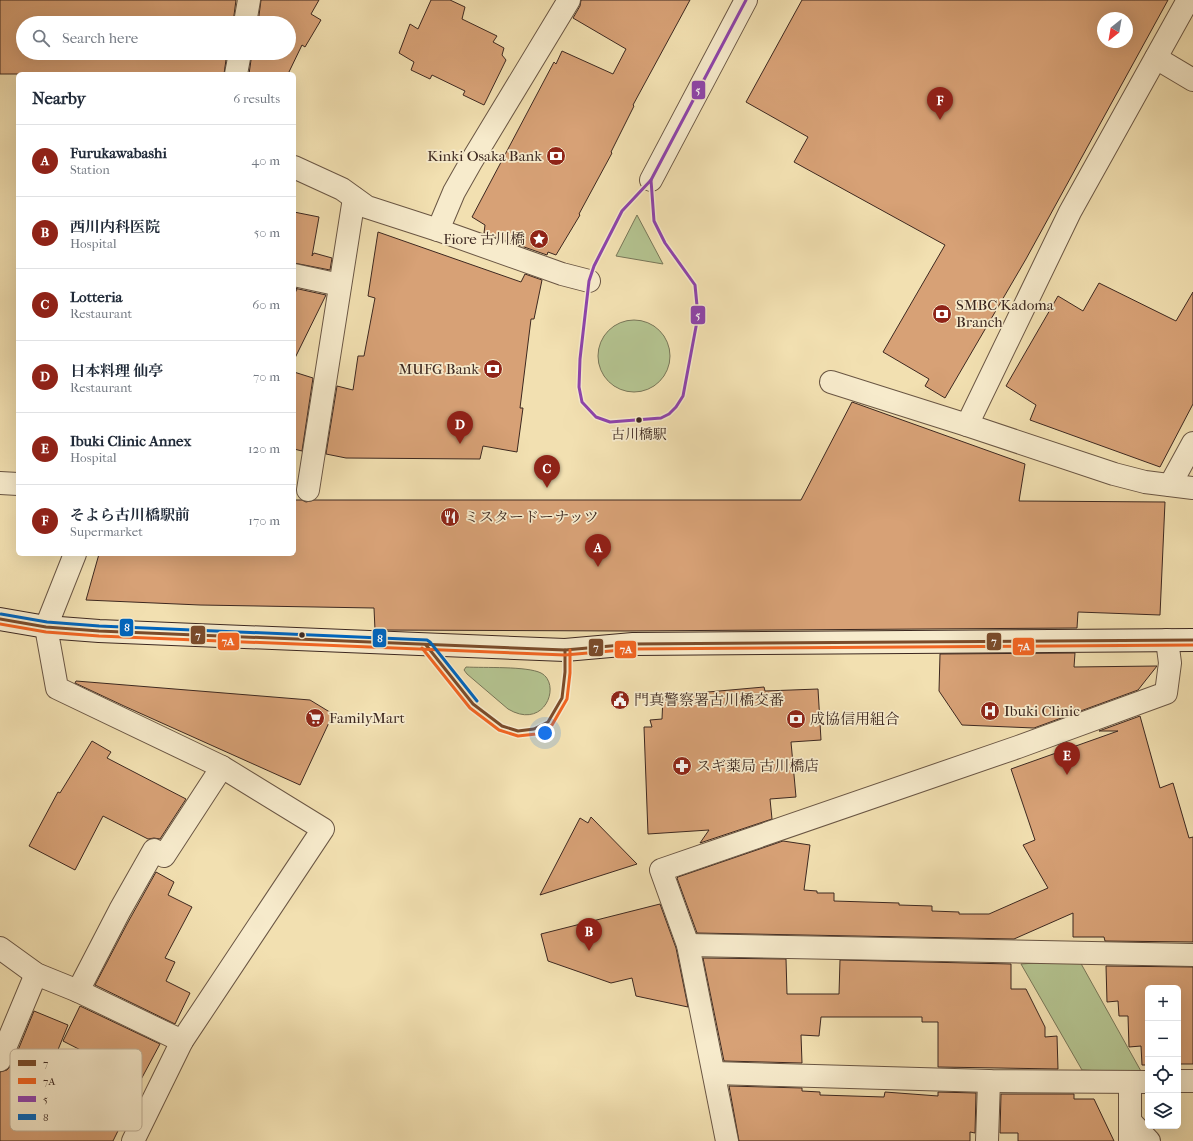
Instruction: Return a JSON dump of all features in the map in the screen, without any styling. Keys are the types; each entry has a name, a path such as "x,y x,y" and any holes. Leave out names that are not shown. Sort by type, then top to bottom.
{"street":[{"path":"246,16 249,0"},
{"path":"438,230 454,192 471,162 569,0"},
{"path":"651,180 746,0"},
{"path":"967,425 1070,212 1188,0"},
{"path":"1156,58 1193,80"},
{"path":"236,72 239,60"},
{"path":"296,168 342,188 368,208 438,230 562,274 589,281"},
{"path":"308,490 354,198"},
{"path":"296,275 340,285"},
{"path":"831,382 1114,474 1145,482 1193,488"},
{"path":"1170,485 1193,443"},
{"path":"0,483 16,484"},
{"path":"74,556 46,627 57,688 222,767 323,829 182,1041 142,1123"},
{"path":"0,619 46,627 106,632 565,650 633,644 1193,640"},
{"path":"727,1141 688,945 661,870 1166,693 1170,663 1167,640"},
{"path":"78,991 120,910 154,850 164,856 222,767"},
{"path":"688,945 1193,955"},
{"path":"0,948 36,974 78,991 182,1041"},
{"path":"0,1060 36,974"},
{"path":"714,1073 989,1081 1139,1082 1130,1131 1149,1141"},
{"path":"987,1141 989,1081"},
{"path":"1181,1081 1193,1081"},
{"path":"133,1141 138,1131"}],"green space":[{"path":"637,215 663,264 616,256"},
{"path":"634,320 654,326 664,336 670,356 664,376 654,386 634,392 614,386 604,376 598,356 604,336 614,326"},
{"path":"466,667 516,668 541,673 547,679 550,686 550,695 540,710 532,714 521,714 508,709 467,674 464,670"},
{"path":"1079,960 1142,1073 1082,1070 1021,964"}],"building":[{"path":"0,0 236,0 234,16 16,16 16,60 226,60 224,72 16,72 16,74 0,74"},
{"path":"261,0 319,0 311,14 321,20 305,47 302,45 296,57 296,16 259,16"},
{"path":"431,0 450,0 465,7 462,19 497,36 493,42 504,48 502,55 506,60 484,105 463,95 465,91 432,75 430,79 411,70 414,62 399,53 410,24 418,29"},
{"path":"581,0 690,0 633,105 634,106 611,152 612,153 579,214 580,215 556,255 548,252 547,255 484,233 485,225 472,217 554,62 556,64 562,51 613,74 626,49 573,18 580,6"},
{"path":"802,0 1168,0 1026,259 945,398 925,386 929,379 883,352 945,245 794,162 808,137 746,102"},
{"path":"251,60 295,60 289,72 249,72"},
{"path":"296,212 319,217 312,256 314,253 332,258 330,270 296,263"},
{"path":"378,232 521,282 525,274 542,280 534,319 531,319 520,408 523,408 517,452 483,446 480,459 346,458 326,454 337,386 353,390 358,356 364,356 375,298 368,296"},
{"path":"1099,283 1176,321 1193,292 1193,404 1160,467 1030,420 1036,405 1006,386 1058,296 1083,311"},
{"path":"297,289 326,295 296,356 296,291"},
{"path":"296,373 313,378 302,451 296,450"},
{"path":"852,402 1025,464 1019,501 1165,502 1160,615 1078,612 1077,628 625,631 375,630 374,608 200,605 86,600 98,556 296,556 296,500 306,502 314,500 801,500"},
{"path":"1075,653 1074,667 1157,666 1138,690 1034,728 962,725 939,691 940,654"},
{"path":"76,681 310,700 333,714 300,785 124,706 75,683"},
{"path":"764,687 765,691 818,689 821,740 791,742 796,797 770,799 772,819 700,843 709,830 648,834 644,727 652,727 650,720 662,719 663,696"},
{"path":"1140,716 1160,788 1173,783 1189,838 1193,837 1193,942 1105,941 1104,937 1073,937 1073,913 1014,939 697,933 677,878 783,841 810,845 804,890 817,891 817,893 834,893 834,901 899,903 899,905 932,906 932,911 959,912 959,914 989,914 1048,888 1023,845 1035,840 1011,769 1118,731 1099,731"},
{"path":"92,741 111,752 107,758 186,799 160,839 148,839 103,816 75,870 29,846 58,792 60,793"},
{"path":"591,817 637,864 540,895 580,818 588,823"},
{"path":"156,872 174,882 168,895 192,907 165,958 175,962 166,981 190,993 175,1024 95,985"},
{"path":"660,904 676,948 688,1007 636,996 632,978 611,983 548,961 541,934"},
{"path":"703,958 786,959 787,994 839,994 840,960 1011,964 1011,989 1026,989 1045,1027 1045,1037 1057,1036 1058,1069 938,1067 938,1022 922,1022 922,1017 821,1017 819,1036 801,1035 802,1063 724,1061"},
{"path":"1106,966 1193,967 1193,1064 1181,1064 1181,985 1145,985 1145,1065 1142,1065 1141,1046 1129,1047 1128,1016 1119,1016 1118,1001 1107,1002"},
{"path":"80,1006 160,1044 142,1078 142,1049 79,1049 63,1041"},
{"path":"34,1011 68,1025 58,1049 19,1049"},
{"path":"10,1067 10,1131 118,1131 113,1141 0,1141 0,1072 7,1070"},
{"path":"729,1086 802,1088 802,1091 820,1092 820,1095 884,1097 885,1092 938,1096 938,1092 976,1093 975,1133 970,1132 970,1141 739,1141"},
{"path":"1001,1094 1074,1094 1074,1099 1094,1099 1114,1141 1018,1141 1018,1133 1000,1133"}],"transit line":[{"name":"5","path":"651,180 746,0"},
{"name":"5","path":"651,180 654,221 665,243 695,285 698,316 683,396 676,407 669,414 661,418 610,422 596,417 582,402 579,387 580,359 589,281 594,266 622,211 651,180"},
{"name":"8","path":"1,614 47,622 99,626 427,640 477,701"},
{"name":"7","path":"0,619 46,627 99,631 565,650 633,644 1193,640"},
{"name":"7A","path":"0,624 46,632 99,636 565,655 633,649 1193,645"},
{"name":"7","path":"426,645 473,704 502,726 518,731 534,729 548,722 562,698 565,672 565,650"},
{"name":"7A","path":"422,648 470,708 499,730 518,736 536,734 552,725 567,699 570,673 570,650"}],"place":[{"name":"そよら古川橋駅前","path":"940,120"},
{"name":"Kinki Osaka Bank","path":"556,156"},
{"name":"Fiore 古川橋","path":"539,239"},
{"name":"SMBC Kadoma Branch","path":"942,314"},
{"name":"MUFG Bank","path":"493,369"},
{"name":"古川橋駅","path":"639,420"},
{"name":"日本料理 仙亭","path":"460,444"},
{"name":"Lotteria","path":"547,488"},
{"name":"ミスタードーナッツ","path":"450,517"},
{"name":"Furukawabashi","path":"598,567"},
{"name":"門真警察署古川橋交番","path":"620,700"},
{"name":"Ibuki Clinic","path":"990,711"},
{"name":"FamilyMart","path":"315,718"},
{"name":"成協信用組合","path":"796,719"},
{"name":"スギ薬局 古川橋店","path":"682,766"},
{"name":"Ibuki Clinic Annex","path":"1067,775"},
{"name":"西川内科医院","path":"589,951"}]}
